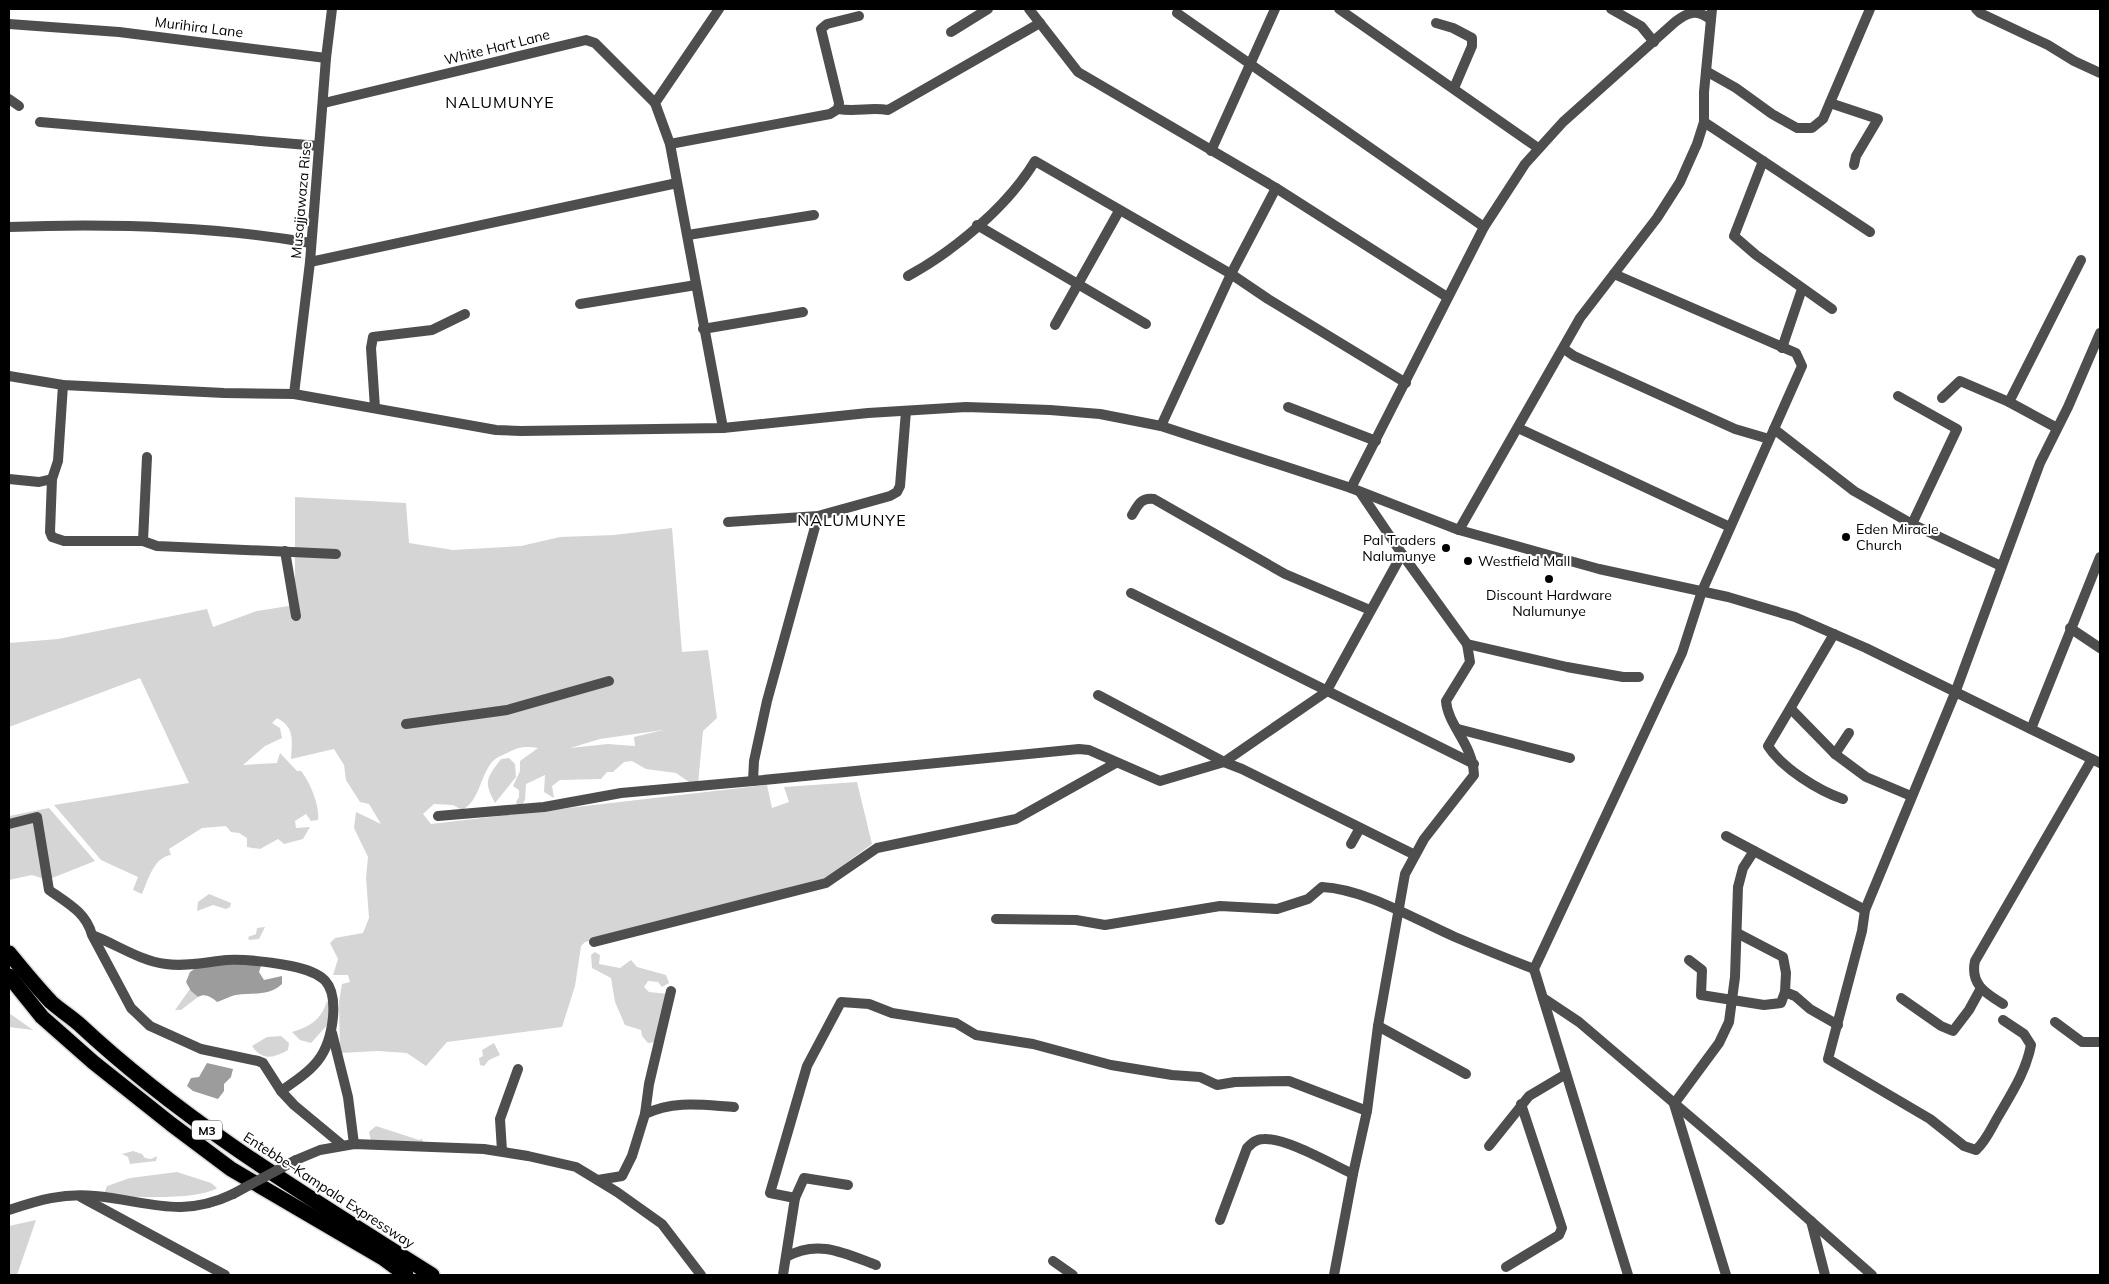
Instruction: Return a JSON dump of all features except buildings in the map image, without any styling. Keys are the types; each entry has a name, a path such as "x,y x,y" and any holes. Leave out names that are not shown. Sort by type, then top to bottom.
{"highway":[{"name":"Entebbe–Kampala Expressway","path":"9,953 52,1003 72,1018 118,1061 224,1143 432,1275"},
{"name":"Entebbe–Kampala Expressway","path":"9,976 42,1017 93,1062 171,1124 231,1169 383,1258 406,1275"}],"street":[{"name":"Musajjawaza Rise","path":"294,394 312,243 326,58 332,9"},
{"path":"951,32 988,9"},
{"path":"1029,9 1078,72 1276,188 1447,297"},
{"path":"1211,151 1275,9"},
{"path":"1340,9 1538,148"},
{"path":"1611,9 1641,26 1654,42"},
{"path":"1706,71 1736,88 1772,114 1798,128 1816,126 1823,119 1870,9"},
{"path":"1976,9 1980,13 2048,45 2074,61 2100,73"},
{"path":"714,11 655,103 670,144 722,428"},
{"path":"1356,490 1376,441 1484,227 1538,148 1606,83 1688,12 1711,14 1704,122 1697,144 1680,182 1657,218 1587,307 1459,530"},
{"path":"1177,13 1484,227"},
{"path":"838,109 839,103 821,29 826,24 859,16"},
{"path":"670,144 830,114 838,109 854,112 875,108 888,110 1040,23"},
{"path":"1436,23 1452,28 1472,38 1472,46 1454,88"},
{"name":"Murihira Lane","path":"9,24 147,35 326,58"},
{"name":"White Hart Lane","path":"324,104 586,40 595,43 655,103"},
{"path":"9,100 20,106"},
{"path":"1830,103 1878,119 1856,156 1854,165"},
{"path":"40,122 319,146"},
{"path":"1704,122 1870,232"},
{"path":"908,276 936,261 977,225 1015,190 1035,161 1230,274 1406,383"},
{"path":"1763,161 1734,236 1802,289 1832,308"},
{"path":"310,262 677,183"},
{"path":"1161,426 1230,274 1276,188"},
{"path":"1055,325 1119,211"},
{"path":"688,235 814,215"},
{"path":"9,227 87,224 247,234 312,243"},
{"path":"977,225 1076,285 1146,324"},
{"path":"2009,402 2081,260"},
{"path":"1614,274 1796,353 1802,366 1702,591 1682,653 1534,969 1628,1275"},
{"path":"580,304 696,285"},
{"path":"1782,348 1802,289"},
{"path":"704,330 803,312"},
{"path":"375,408 370,348 373,337 432,330 465,314"},
{"path":"2003,1020 2024,1034 2032,1044 2027,1066 2016,1088 1985,1142 1976,1150 1964,1146 1930,1119 1828,1059 1862,932 1865,910 1954,693 2040,463 2100,333"},
{"path":"1564,349 1580,360 1735,429 1769,439"},
{"path":"9,376 63,385 224,393 294,394 504,430 620,431 722,428 966,407 1100,414 1161,426 1356,490 1459,530 1599,569 1702,591 1781,612 1834,634 2096,761 1975,961 1974,975 1980,990 2003,1004"},
{"path":"1942,398 1960,381 2009,402 2057,428"},
{"path":"63,385 58,461 52,478 50,532 52,537 64,541 143,541 157,546 336,554"},
{"path":"1898,396 1957,429 1912,524"},
{"path":"1995,396 2009,402"},
{"path":"1288,407 1376,441"},
{"path":"728,522 818,516 890,496 897,492 900,486 906,411"},
{"path":"1518,428 1730,526"},
{"path":"1774,429 1854,491 1912,524 2001,566"},
{"path":"143,541 148,457"},
{"path":"9,480 39,482 52,478"},
{"path":"1334,1275 1367,1111 1378,1026 1405,874 1438,820 1471,781 1474,764 1447,708 1446,701 1470,662 1467,644 1356,490"},
{"path":"1132,515 1140,502 1148,498 1154,498 1285,574 1370,610"},
{"path":"753,781 754,761 767,700 818,516"},
{"path":"285,551 296,616"},
{"path":"438,816 474,815 544,807 621,793 1079,749 1089,750 1160,781 1224,762 1326,692 1402,554"},
{"path":"2031,729 2070,628 2099,564"},
{"path":"1131,593 1326,692 1474,764"},
{"path":"2070,628 2100,648"},
{"path":"1834,634 1768,744 1770,749 1803,779 1826,794 1843,799"},
{"path":"1467,644 1567,667 1623,677 1639,677"},
{"path":"406,724 508,710 609,681"},
{"path":"1098,695 1224,762 1242,769 1415,855"},
{"path":"1790,709 1835,754 1866,777 1911,796"},
{"path":"1458,729 1570,758"},
{"path":"1835,754 1849,733"},
{"path":"594,942 826,883 877,848 1016,819 1116,763"},
{"path":"9,824 37,817 49,890 80,912 88,923 92,935 131,1008 145,1022 173,1038 201,1049 258,1061 263,1064 281,1091 294,1105 341,1144"},
{"path":"1351,844 1360,828"},
{"path":"1726,836 1865,910"},
{"path":"1674,1104 1719,1043 1729,1022 1737,933 1738,887 1744,868 1754,851"},
{"path":"996,920 1076,920 1105,925 1220,906 1277,909 1308,899 1322,887 1334,887 1398,910 1454,937 1534,969"},
{"path":"1689,960 1702,970 1701,995 1764,1005 1781,1003 1785,992 1786,973 1783,957 1737,933"},
{"path":"92,935 134,954 164,964 187,965 244,960 267,961 314,971 322,975 330,988 334,1007 332,1033 348,1097 354,1144"},
{"path":"1901,998 1941,1026 1953,1031 1969,1010 1980,990"},
{"path":"598,1180 622,1176 632,1156 645,1114 649,1084 671,991"},
{"path":"1785,992 1795,996 1810,1009 1837,1025"},
{"path":"1543,998 1579,1022 1872,1275"},
{"path":"795,1198 770,1192 807,1066 841,1002 869,1004 892,1013 956,1023 976,1035 1034,1044 1110,1065 1172,1075 1200,1077 1218,1085 1235,1082 1289,1081 1367,1111"},
{"path":"2055,1022 2082,1042 2100,1042"},
{"path":"1378,1026 1466,1074"},
{"path":"281,1091 315,1066 332,1033"},
{"path":"502,1151 500,1119 518,1069"},
{"path":"1489,1146 1521,1104 1534,1093 1566,1074"},
{"path":"645,1114 663,1106 689,1104 734,1108"},
{"path":"1506,1267 1562,1231 1521,1104"},
{"path":"1674,1104 1726,1275"},
{"path":"1220,1220 1248,1148 1255,1140 1277,1141 1353,1174"},
{"path":"9,1210 47,1197 78,1196 94,1196 163,1207 186,1208 209,1204 233,1194 296,1160 341,1144 484,1149 576,1167 662,1224 701,1275"},
{"path":"783,1275 795,1198 804,1178 848,1185"},
{"path":"78,1196 225,1275"},
{"path":"1810,1221 1825,1275"},
{"path":"786,1257 800,1249 820,1248 876,1265"},
{"path":"1053,1261 1073,1275"}],"shaded area":[{"path":"295,497 406,503 409,543 453,550 521,546 560,537 614,535 672,528 682,652 708,650 717,718 703,731 698,784 692,784 676,773 646,769 632,761 624,762 613,772 607,772 601,779 560,780 552,786 554,798 544,792 545,775 526,784 525,800 522,805 518,806 516,802 519,797 519,790 513,786 520,771 520,761 538,748 529,747 511,751 493,761 485,773 473,801 462,810 453,805 434,804 423,814 431,824 767,785 772,808 789,802 784,787 857,782 872,844 824,879 585,942 581,946 575,986 562,1027 447,1042 426,1066 407,1053 378,1051 340,1053 339,1002 342,984 350,982 348,975 333,975 338,959 330,943 335,938 363,933 369,918 366,878 368,857 354,828 356,812 381,824 369,804 360,802 346,780 344,765 334,749 291,759 292,740 290,730 277,718 272,723 280,728 282,738 265,746 243,765 277,763 280,753 297,771 301,771 308,781 316,801 318,820 311,821 306,814 295,821 296,828 310,827 303,839 284,844 278,839 260,849 247,847 247,838 239,833 231,832 226,826 202,828 169,849 171,855 160,860 156,865 149,876 142,894 133,890 138,877 101,860 54,805 189,783 140,678 9,727 9,643 58,639 207,609 213,627 257,611 295,605","holes":["663,730 634,737 635,746 608,744 570,748 600,739"]},
{"path":"509,758 515,764 516,777 495,803 489,790 488,780 501,759"},
{"path":"49,808 95,861 47,880 32,875 9,880 9,816"},
{"path":"209,894 231,903 230,907 226,909 213,905 197,911 198,902"},
{"path":"265,927 259,939 249,940 248,937 256,934 257,928"},
{"path":"595,952 600,955 599,964 620,968 631,960 637,967 666,975 669,983 662,987 658,982 648,981 644,987 649,992 668,994 656,1042 648,1043 642,1036 641,1030 625,1025 615,1002 611,978 592,968 591,955"},
{"path":"262,963 259,972 264,980 282,976 282,984 271,991 231,996 217,1002 208,996 198,997 191,991 186,982 190,972 199,966"},
{"path":"190,989 198,997 181,1010 175,1010"},
{"path":"327,1001 332,1011 329,1023 311,1043 300,1040 292,1032 305,1027 318,1018 325,1008"},
{"path":"9,1013 33,1030 9,1027"},
{"path":"281,1036 289,1043 288,1050 278,1055 264,1056 252,1046 267,1037"},
{"path":"494,1043 500,1055 489,1060 484,1066 480,1065 479,1058 483,1056 482,1050"},
{"path":"207,1063 233,1069 231,1077 224,1084 224,1091 218,1099 193,1091 187,1086 191,1078 199,1077"},
{"path":"376,1126 419,1140 422,1139 424,1144 371,1141 369,1132"},
{"path":"133,1151 142,1154 145,1158 151,1159 157,1156 156,1161 130,1164 128,1157 122,1154"},
{"path":"177,1172 211,1183 217,1188 195,1195 164,1197 108,1197 104,1194 107,1186 130,1178"},
{"path":"36,1220 17,1275 9,1275 9,1226"}],"place":[{"name":"Eden Miracle Church","path":"1846,537"},
{"name":"Pal Traders Nalumunye","path":"1446,548"},
{"name":"Westfield Mall","path":"1468,561"},
{"name":"Discount Hardware Nalumunye","path":"1549,579"}],"district":[{"name":"NALUMUNYE","path":"500,102"},
{"name":"NALUMUNYE","path":"852,520"}]}
